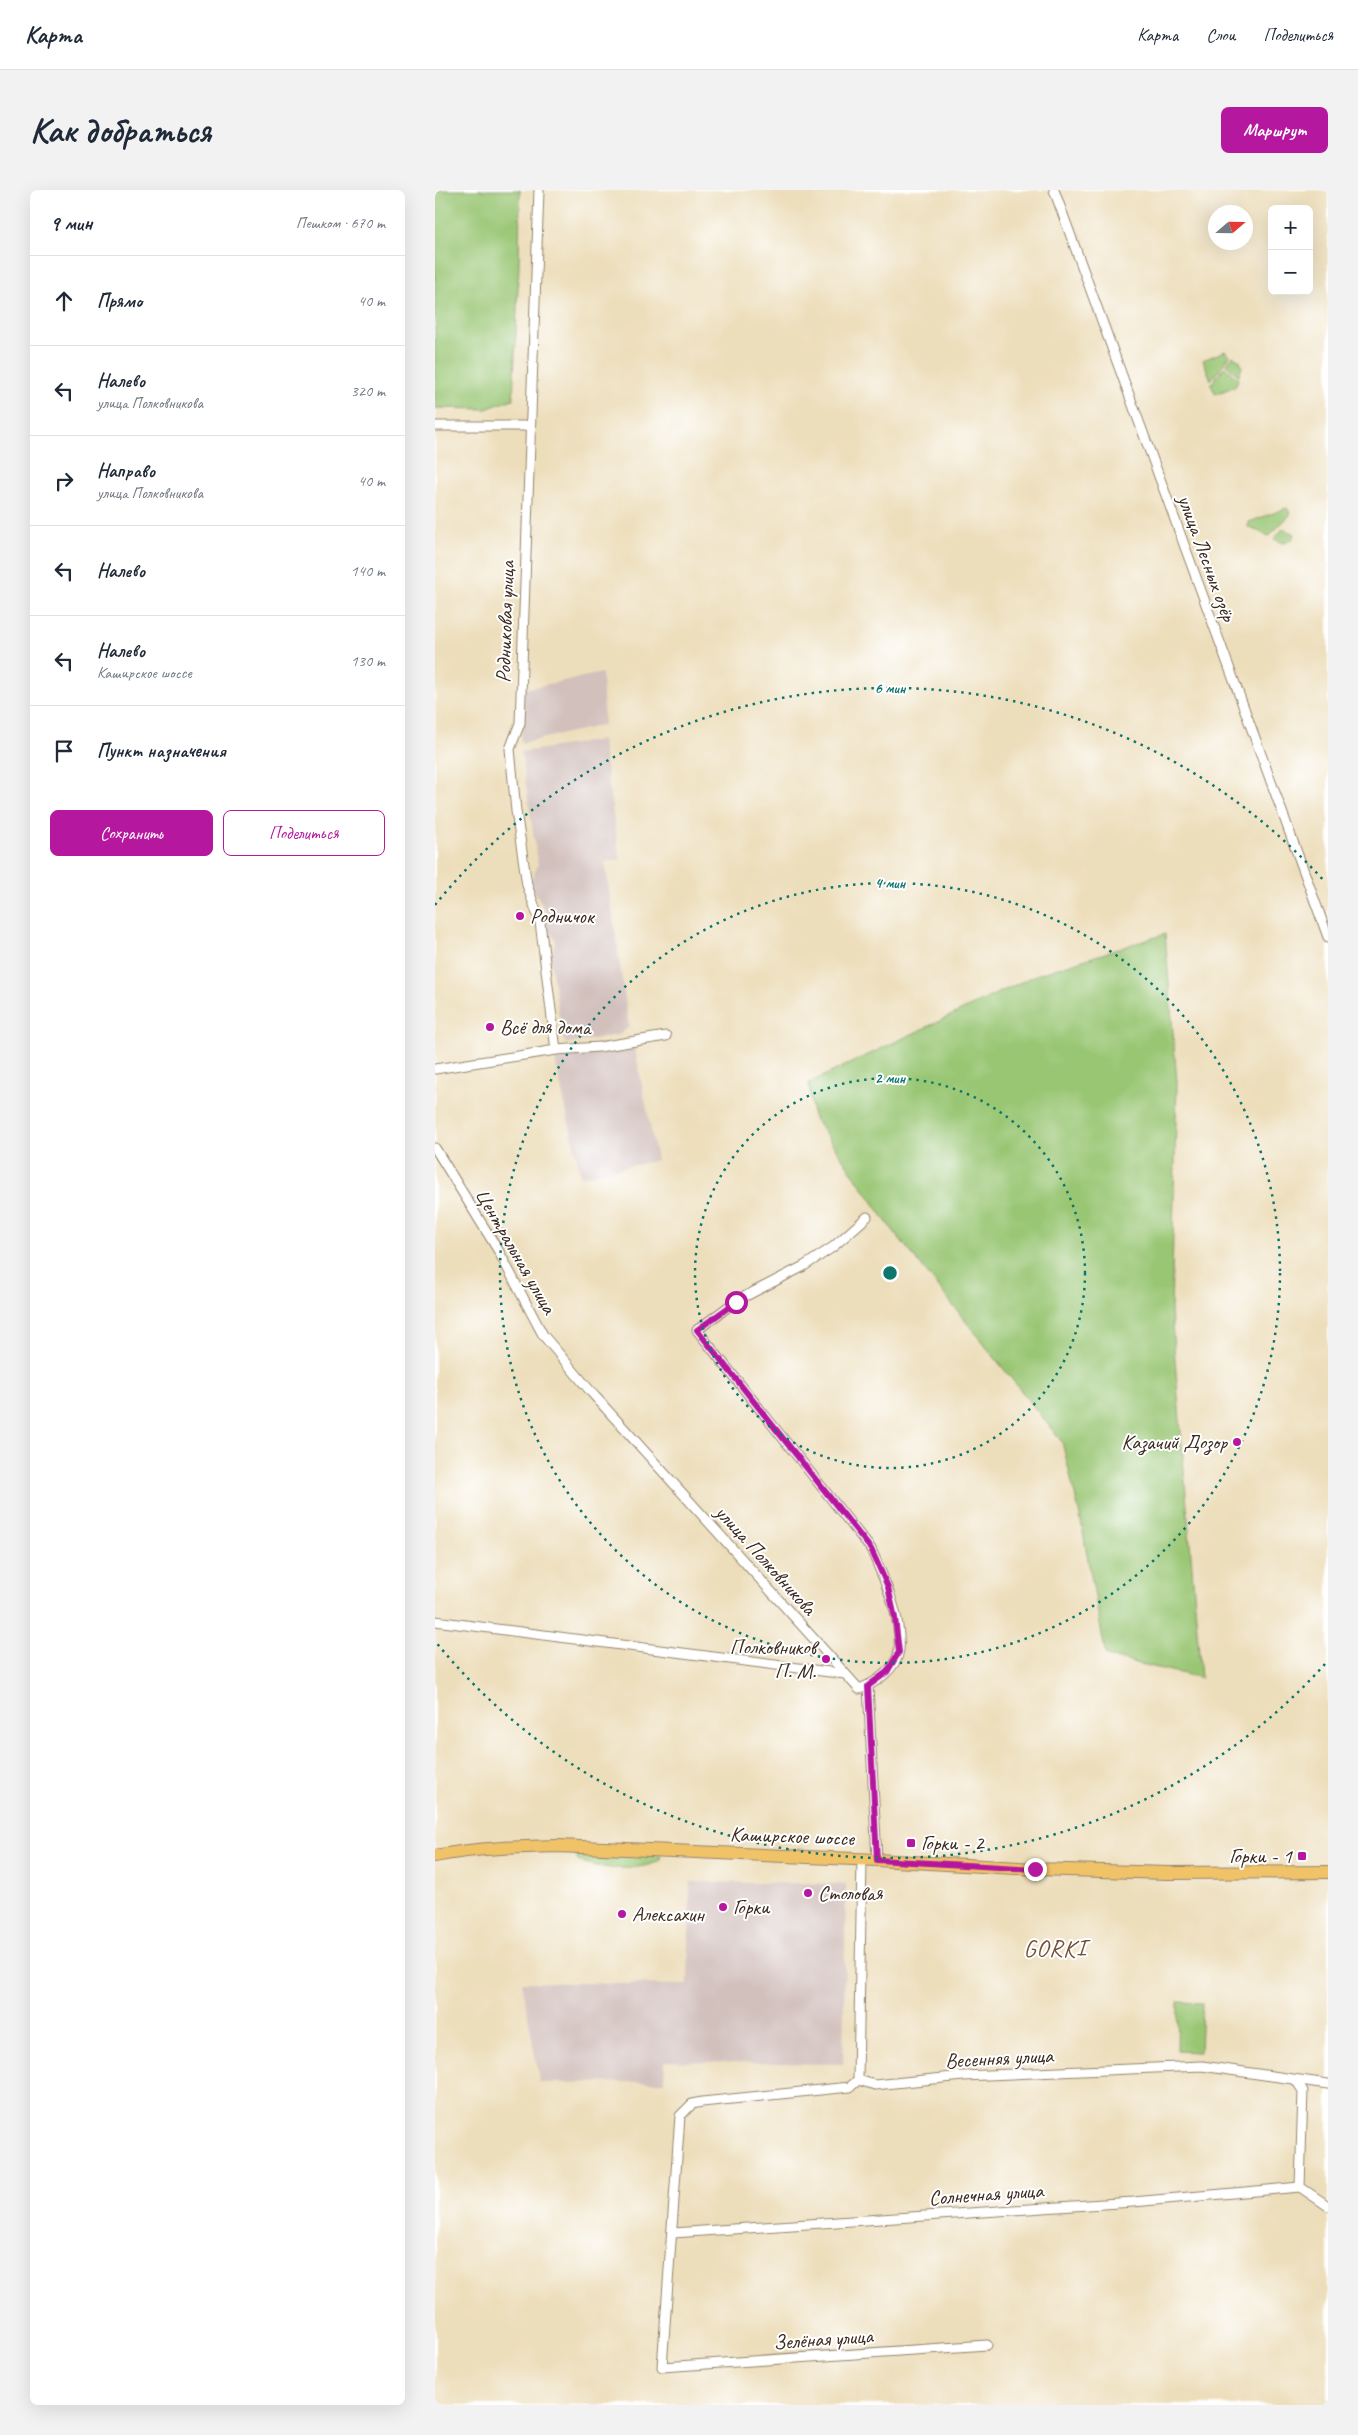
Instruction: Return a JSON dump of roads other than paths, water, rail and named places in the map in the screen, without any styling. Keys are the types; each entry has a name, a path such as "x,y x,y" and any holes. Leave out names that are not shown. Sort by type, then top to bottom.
{"main road":[{"name":"Каширское шоссе","path":"435,1856 509,1847 558,1846 862,1859 1035,1869 1168,1873 1328,1872"}],"street":[{"name":"Родниковая улица","path":"539,190 519,723 510,749 527,885 540,922 557,1050"},
{"name":"улица Лесных озёр","path":"1054,190 1328,937"},
{"path":"435,426 529,426"},
{"path":"435,1069 557,1050 599,1047 665,1036"},
{"name":"Центральная улица","path":"435,1148 497,1250 543,1335 571,1368"},
{"path":"867,1217 833,1246 805,1266 736,1302 697,1330 871,1549 888,1587 895,1618 899,1652 887,1672 868,1686 877,1860"},
{"name":"улица Полковникова","path":"571,1368 859,1690 868,1686"},
{"path":"435,1621 845,1674"},
{"path":"673,2232 680,2116 692,2104 850,2087 859,2080 862,1859"},
{"name":"Весенняя улица","path":"859,2080 875,2085 963,2076 1202,2066 1328,2084"},
{"path":"1296,2080 1303,2091 1300,2186 1328,2206"},
{"name":"Солнечная улица","path":"673,2232 1133,2202 1300,2186"},
{"name":"Зелёная улица","path":"673,2232 662,2367 987,2345"}],"place":[{"name":"Родничок","path":"520,916"},
{"name":"Всё для дома","path":"490,1027"},
{"name":"Казачий Дозор","path":"1237,1442"},
{"name":"Полковников П. М.","path":"826,1659"},
{"name":"Горки - 2","path":"911,1843"},
{"name":"Горки - 1","path":"1302,1856"},
{"name":"Столовая","path":"808,1893"},
{"name":"Горки","path":"723,1907"},
{"name":"Алексахин","path":"622,1914"}],"district":[{"name":"GORKI","path":"1055,1948"}]}
